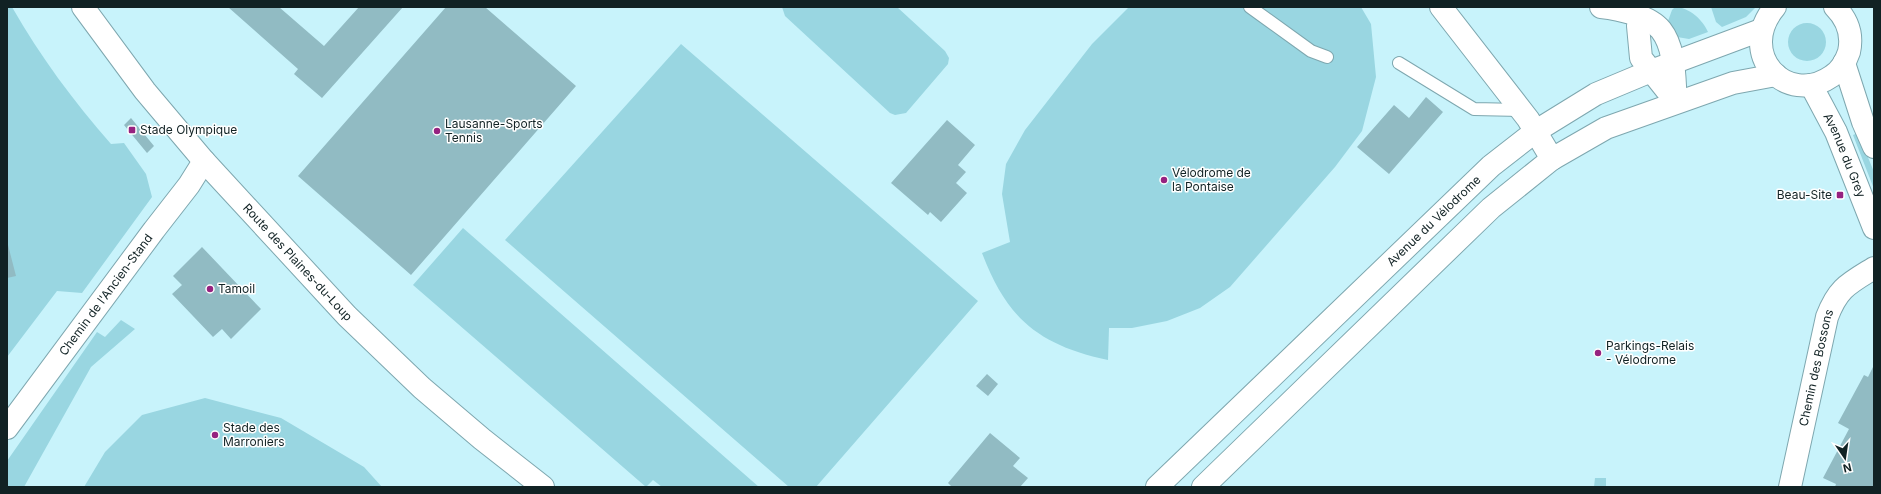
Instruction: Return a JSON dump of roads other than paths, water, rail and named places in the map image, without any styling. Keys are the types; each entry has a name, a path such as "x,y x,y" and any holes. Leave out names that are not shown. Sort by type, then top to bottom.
{"street":[{"name":"Route des Plaines-du-Loup","path":"83,7 145,91 204,161 364,332 422,388 482,439 543,487"},
{"path":"1441,7 1521,110 1552,159"},
{"path":"1601,7 1618,8 1640,17 1661,30 1670,48 1673,63 1676,102"},
{"path":"1775,7 1767,17 1761,30 1761,51 1769,68 1776,75 1786,82 1798,85 1811,85 1824,81 1836,73 1844,63 1850,46 1850,37 1849,28 1841,9"},
{"path":"1640,17 1638,26 1641,58 1676,102"},
{"name":"Avenue du Vélodrome","path":"1157,487 1491,166 1536,132 1596,94 1651,71 1761,30"},
{"path":"1844,63 1863,122 1874,147"},
{"path":"1203,487 1491,208 1552,159 1606,128 1733,83 1776,75"},
{"name":"Avenue du Grey","path":"1811,85 1836,132 1874,228"},
{"name":"Chemin de l'Ancien-Stand","path":"7,428 154,230 190,185 204,161"},
{"name":"Chemin des Bossons","path":"1790,487 1827,317 1834,301 1844,287 1874,268"}],"lane":[{"path":"1250,7 1311,51 1327,58"},
{"path":"1399,63 1474,109 1521,110"}],"place":[{"name":"Stade Olympique","path":"132,130"},
{"name":"Lausanne-Sports Tennis","path":"437,131"},
{"name":"Vélodrome de la Pontaise","path":"1164,180"},
{"name":"Beau-Site","path":"1840,195"},
{"name":"Tamoil","path":"210,289"},
{"name":"Parkings-Relais - Vélodrome","path":"1598,353"},
{"name":"Stade des Marroniers","path":"215,435"}]}
